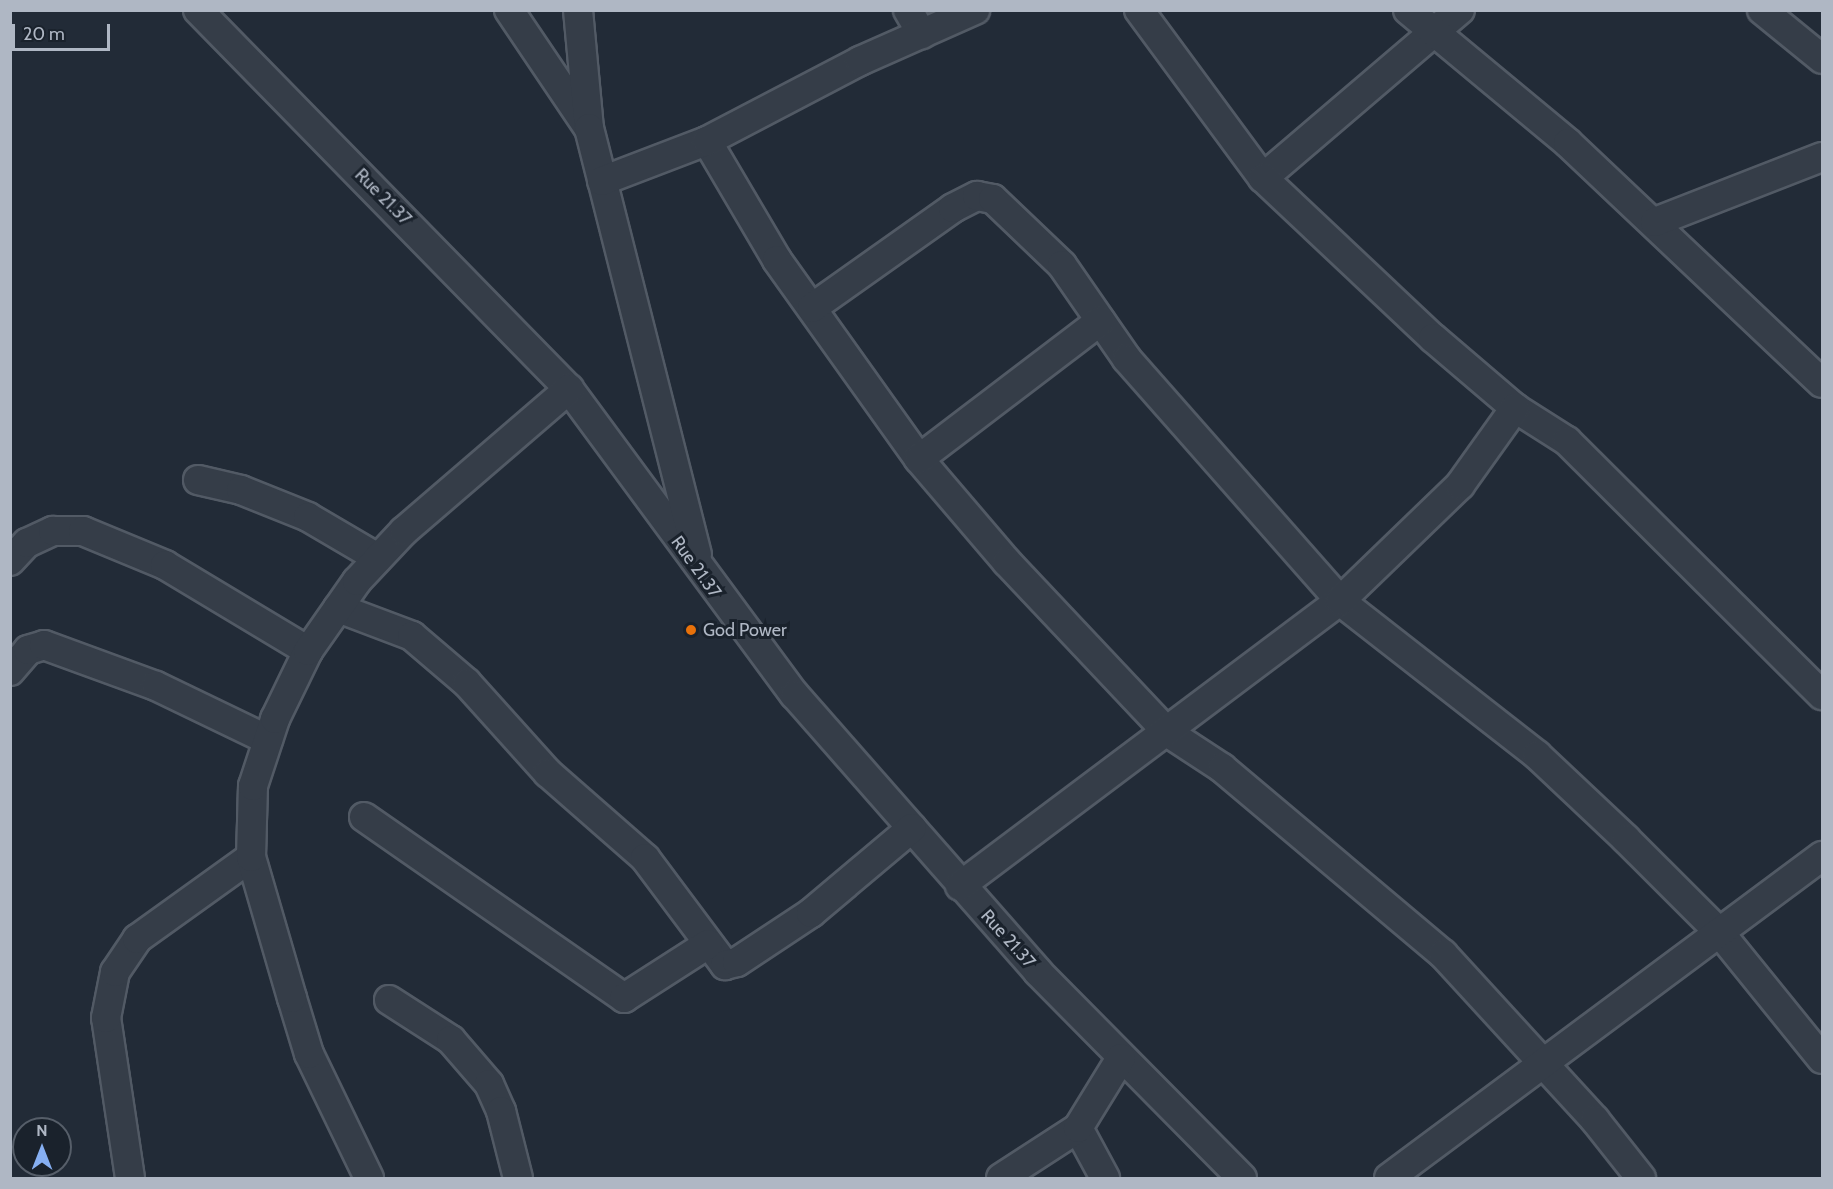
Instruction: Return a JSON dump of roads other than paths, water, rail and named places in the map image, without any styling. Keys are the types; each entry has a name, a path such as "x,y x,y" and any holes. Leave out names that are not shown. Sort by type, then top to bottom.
{"street":[{"name":"Rue 21.37","path":"198,10 568,389 704,579 795,696 960,886 1121,1058 1242,1179"},
{"path":"509,10 589,128"},
{"path":"578,10 589,128 677,492 704,579"},
{"path":"602,181 707,141 915,22 975,10"},
{"path":"1139,10 1263,178 1382,293 1515,408 1567,441 1822,695"},
{"path":"1408,10 1433,36 1568,143 1655,222 1822,383"},
{"path":"1263,178 1433,36 1460,10"},
{"path":"1762,10 1822,59"},
{"path":"707,141 812,308 919,459 1007,562 1167,732 1222,768 1443,954 1540,1061 1641,1179"},
{"path":"1655,222 1822,157"},
{"path":"812,308 928,224 982,195 1038,237 1100,321 1340,601 1536,755 1720,933 1822,1059"},
{"path":"919,459 1100,321"},
{"path":"369,1179 309,1054 251,857 253,786 267,740 308,651 338,608 378,558 568,389"},
{"path":"960,886 1340,601 1460,485 1515,408"},
{"path":"198,480 308,517 378,558"},
{"path":"10,561 27,543 53,531 83,531 165,565 308,651"},
{"path":"338,608 412,636 467,683 548,773 645,858 721,963 737,962 811,914 912,828"},
{"path":"10,671 28,650 44,645 156,686 267,740"},
{"path":"364,817 624,998 708,944"},
{"path":"1389,1179 1540,1061 1720,933 1822,856"},
{"path":"130,1179 106,1018 115,972 137,939 251,857"},
{"path":"389,1000 451,1040 489,1084 518,1179"},
{"path":"1001,1179 1078,1128 1121,1058"},
{"path":"1078,1128 1105,1179"}],"place":[{"name":"God Power","path":"691,630"}]}
